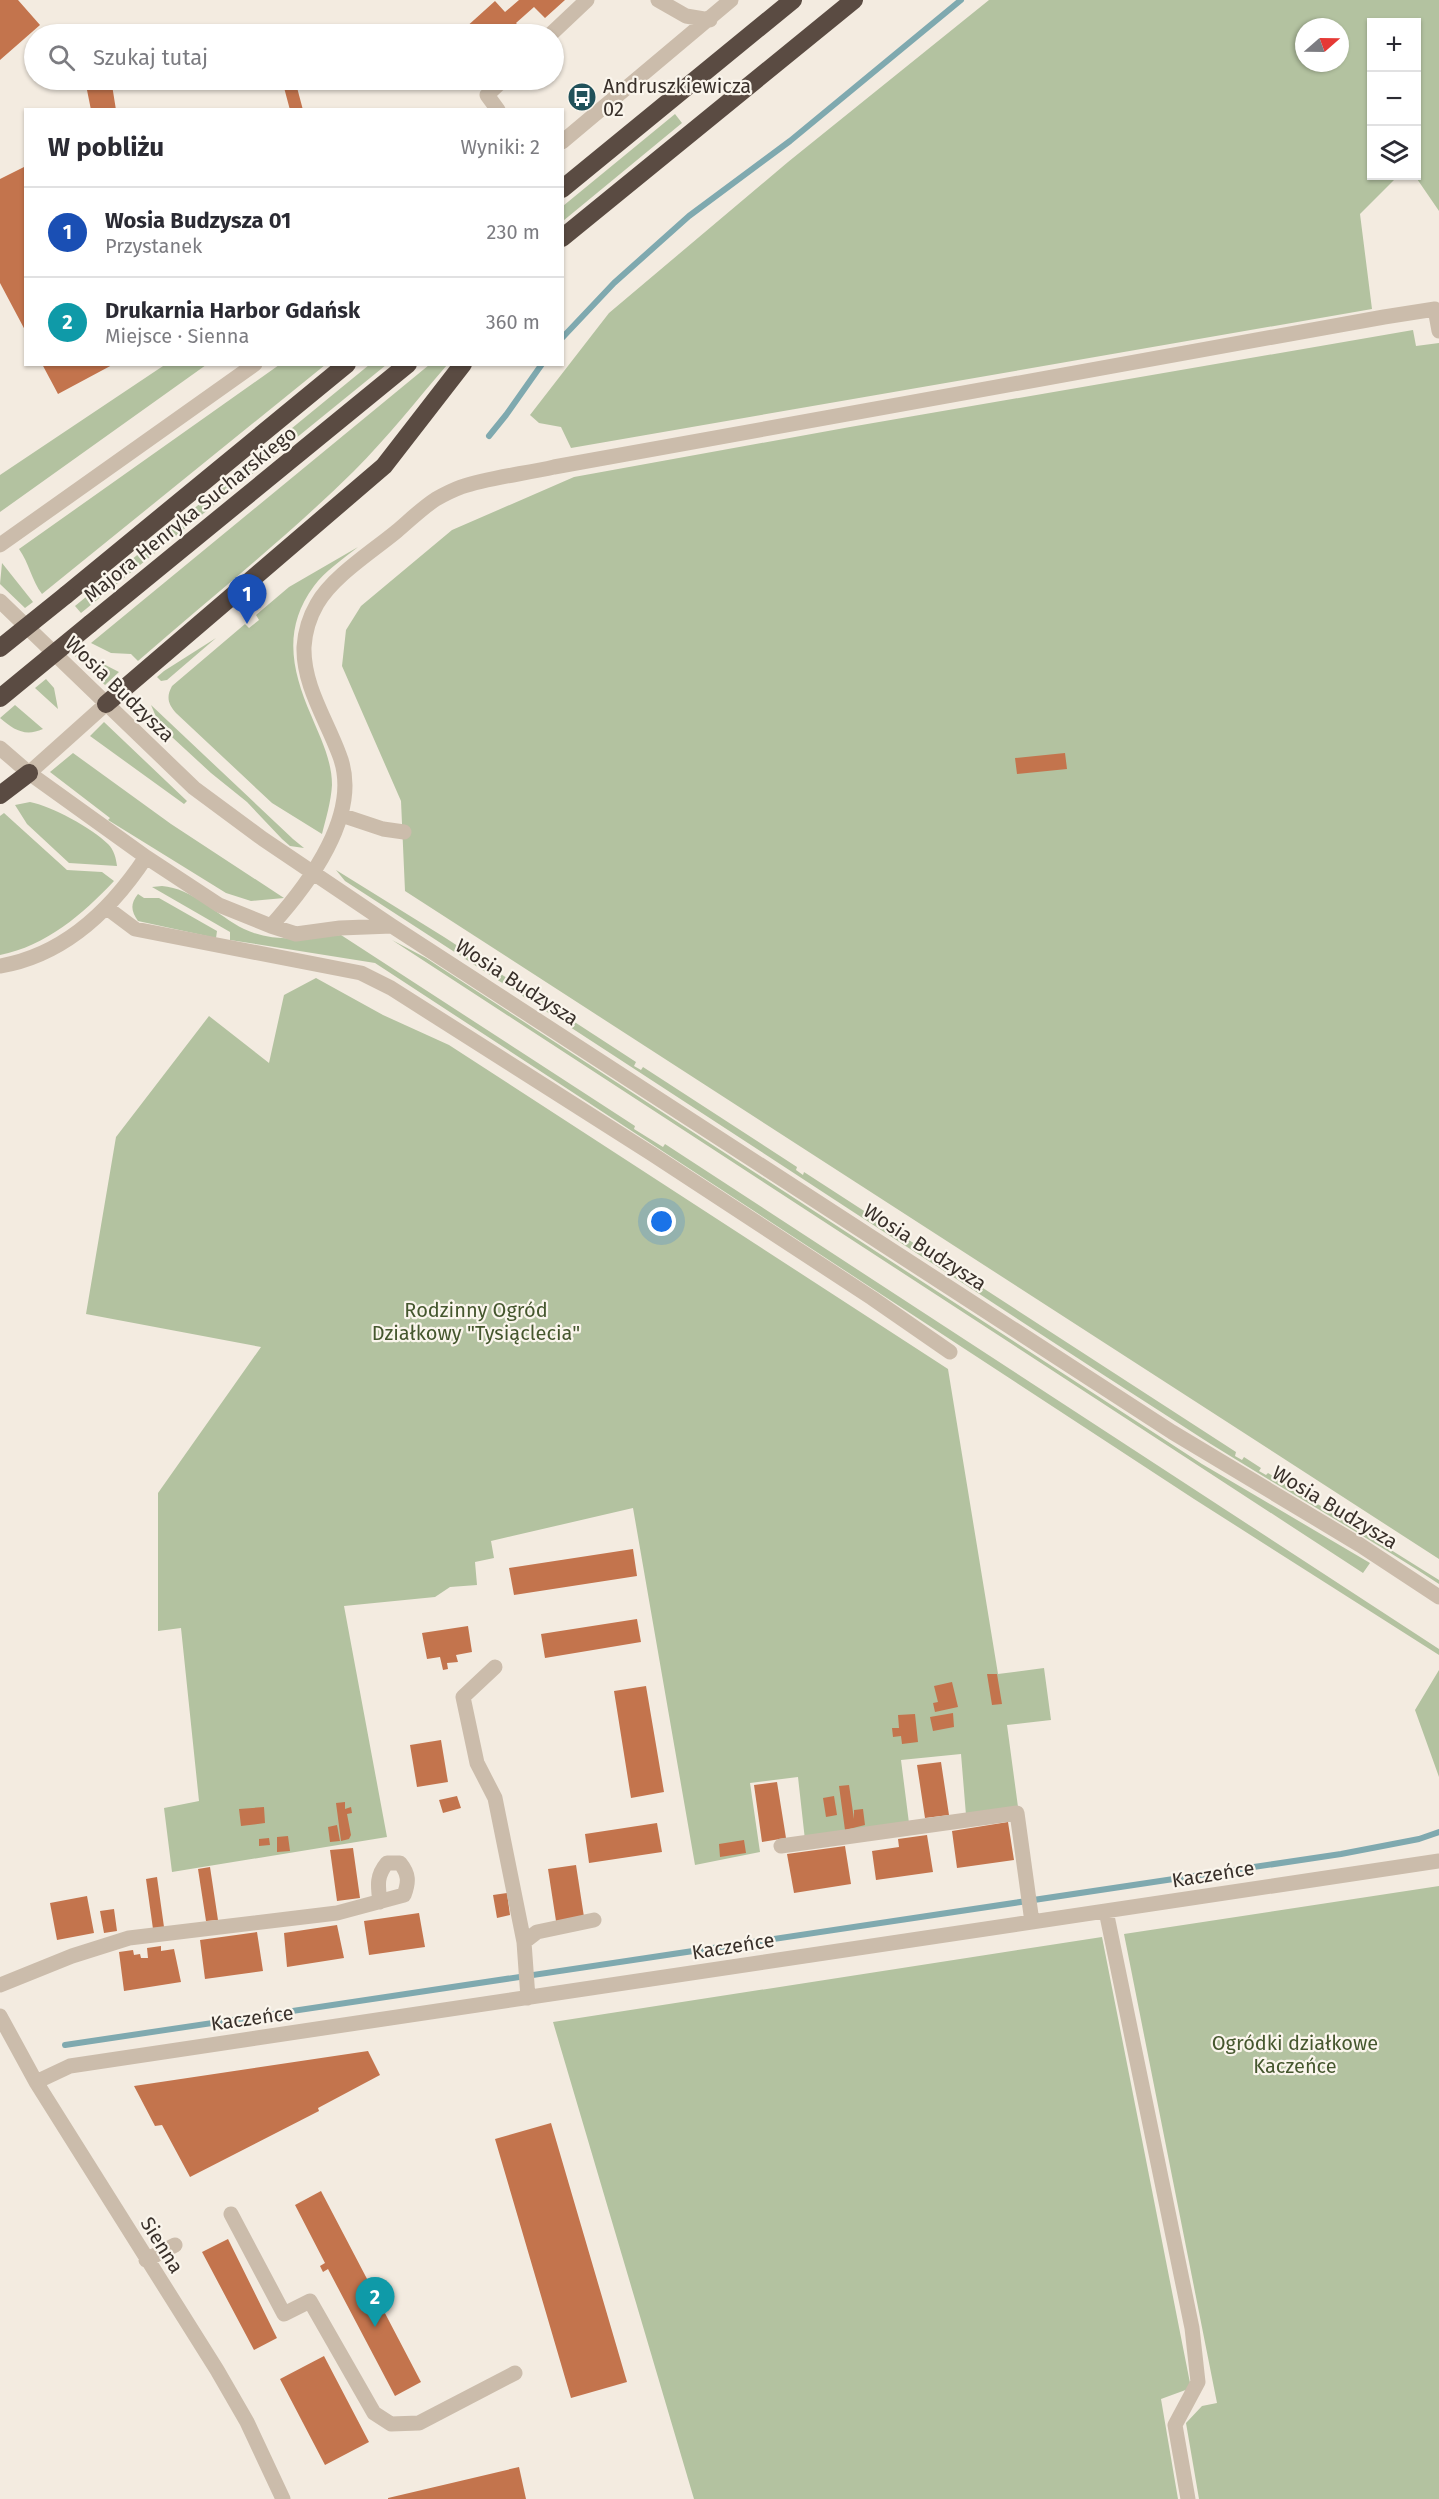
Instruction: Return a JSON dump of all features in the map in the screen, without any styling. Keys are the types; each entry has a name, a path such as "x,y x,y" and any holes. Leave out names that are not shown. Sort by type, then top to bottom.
{"highway":[{"path":"564,187 793,0"},
{"path":"564,236 854,0"},
{"name":"Majora Henryka Sucharskiego","path":"0,648 345,366"},
{"name":"Majora Henryka Sucharskiego","path":"0,698 406,366"},
{"path":"106,704 384,466 461,366"},
{"path":"0,795 29,773"}],"street":[{"path":"562,24 587,0"},
{"path":"658,0 686,16 710,20"},
{"path":"564,140 732,0"},
{"path":"492,90 487,95 497,108"},
{"path":"271,926 296,899 313,873 341,815 345,781 340,756 313,694 306,668 304,646 308,625 318,602 336,581 435,500 460,488 554,467 1384,317 1435,309 1438,331"},
{"path":"0,545 252,366"},
{"name":"Wosia Budzysza","path":"0,602 194,788 313,873 1172,1432 1360,1545 1439,1597"},
{"path":"29,773 106,704"},
{"path":"0,748 29,773 146,857 219,905 296,934 340,928 392,926"},
{"path":"341,815 383,829 404,832"},
{"path":"0,966 37,957 74,936 108,908 146,857"},
{"path":"108,908 135,928 361,973 391,988 682,1174 950,1352"},
{"path":"495,1667 463,1697 477,1762 495,1798 524,1942 528,1992"},
{"path":"781,1846 1017,1813 1031,1917"},
{"name":"Kaczeńce","path":"36,2082 70,2066 528,1992 1031,1917 1106,1911 1439,1861"},
{"path":"0,1984 72,1956 129,1938 337,1912 380,1902"},
{"path":"1106,1911 1192,2328 1198,2382 1175,2425 1188,2499"},
{"path":"524,1942 537,1932 594,1920"},
{"name":"Sienna","path":"0,2016 36,2082 217,2370 247,2422 282,2499"},
{"path":"231,2214 284,2314 310,2301 374,2413 391,2424 419,2423 515,2373"},
{"path":"146,2260 175,2244"}],"green space":[{"path":"989,0 1439,0 1439,211 1418,180 1421,180 1421,18 1367,18 1367,180 1394,180 1360,214 1372,309 571,448 561,427 539,423 530,415 609,313 788,162"},
{"path":"675,114 682,123 564,220 564,205"},
{"path":"1413,330 1416,346 1439,343 1439,1559 405,891 401,801 342,666 346,630 361,606 452,530 574,477"},
{"path":"163,366 205,366 0,512 0,475"},
{"path":"278,366 324,366 42,594 19,549"},
{"path":"368,366 385,366 81,613 75,606"},
{"path":"428,366 446,366 390,432 328,496 138,661 131,654 111,653 91,643"},
{"path":"358,547 329,570 314,586 297,618 294,634 293,650 299,682 330,767 331,798 322,834 272,803 176,713 171,707 169,697 172,686 245,624 249,628 259,620 256,615 289,587"},
{"path":"2,563 33,602 25,608 0,584"},
{"path":"216,638 167,680 161,681 157,677 164,671"},
{"path":"80,652 119,672 105,685 75,656"},
{"path":"46,679 54,688 58,709 35,688"},
{"path":"15,705 43,729 31,732 20,731 0,718"},
{"path":"151,705 304,848 290,846 247,802 211,773 160,726"},
{"path":"104,722 187,801 184,804 90,736"},
{"path":"73,753 171,824 284,898 251,901 226,893 108,820 110,818 50,772"},
{"path":"30,802 60,813 101,838 112,849 117,866 69,863 27,824 15,805"},
{"path":"4,813 67,870 102,872 114,881 63,927 33,944 0,955 0,816"},
{"path":"336,870 636,1062 634,1066 641,1070 643,1067 797,1167 796,1170 803,1175 804,1172 1236,1452 1235,1456 1242,1460 1244,1457 1261,1468 1259,1471 1266,1475 1268,1473 1439,1580 1439,1584 1220,1450 1083,1362 345,881"},
{"path":"162,886 194,897 234,924 256,934 280,938 341,935 635,1126 634,1129 663,1147 665,1144 1439,1649 1439,1655 1194,1499 375,963 230,940 230,932 152,887"},
{"path":"138,894 144,898 159,898 217,931 216,938 138,921 132,908"},
{"path":"392,940 426,958 1202,1464 1370,1563 1363,1573"},
{"name":"Rodzinny Ogród Działkowy \"Tysiąclecia\"","path":"316,978 383,1015 449,1045 948,1369 998,1674 1044,1668 1051,1720 1007,1725 1018,1807 966,1815 961,1754 901,1760 909,1823 805,1840 798,1777 750,1783 760,1852 695,1865 633,1508 491,1541 494,1558 475,1562 477,1585 450,1587 435,1597 344,1606 387,1837 172,1872 164,1808 199,1801 181,1628 158,1631 158,1493 261,1347 86,1314 116,1137 209,1016 269,1063 284,995"},
{"path":"1439,1670 1439,1777 1415,1710"},
{"name":"Ogródki działkowe Kaczeńce","path":"1439,1886 1439,2499 1199,2499 1186,2423 1202,2406 1217,2403 1124,1934"},
{"path":"1102,1937 1191,2388 1161,2399 1178,2499 694,2499 553,2022"}],"building":[{"path":"0,0 18,0 39,24 24,24 24,39 0,60"},
{"path":"519,0 565,0 545,18 534,7 517,24 470,24 495,1 505,12"},
{"path":"87,90 113,90 116,108 91,108"},
{"path":"285,90 298,90 302,108 289,108"},
{"path":"24,167 24,328 0,283 0,179"},
{"path":"43,366 110,366 58,394"},
{"path":"1065,753 1067,769 1017,774 1015,758"},
{"path":"633,1549 637,1576 514,1595 509,1568"},
{"path":"637,1619 641,1642 545,1658 541,1634"},
{"path":"468,1626 472,1652 456,1655 458,1662 447,1663 448,1669 443,1670 440,1657 427,1659 422,1633"},
{"path":"987,1674 997,1674 1002,1704 992,1705"},
{"path":"952,1682 958,1707 935,1712 933,1703 938,1702 934,1686"},
{"path":"646,1686 664,1792 631,1798 614,1691"},
{"path":"953,1713 954,1727 933,1731 930,1717"},
{"path":"915,1714 918,1742 902,1744 901,1736 893,1737 892,1728 899,1728 898,1715"},
{"path":"441,1740 448,1782 417,1787 410,1745"},
{"path":"941,1762 949,1815 925,1818 917,1765"},
{"path":"777,1782 786,1838 762,1842 754,1785"},
{"path":"849,1785 854,1819 854,1810 863,1809 865,1825 845,1830 839,1786"},
{"path":"457,1796 461,1808 443,1813 439,1800"},
{"path":"834,1796 837,1815 826,1817 823,1798"},
{"path":"345,1802 345,1809 351,1807 352,1813 347,1814 351,1835 349,1839 341,1841 336,1803"},
{"path":"264,1807 265,1823 241,1826 239,1809"},
{"path":"1008,1822 1014,1860 957,1868 952,1831"},
{"path":"657,1823 662,1852 589,1863 585,1834"},
{"path":"337,1825 340,1841 330,1842 328,1827"},
{"path":"927,1835 933,1872 876,1880 872,1851 899,1847 898,1839"},
{"path":"288,1836 290,1851 277,1852 277,1837"},
{"path":"269,1838 270,1845 259,1846 259,1839"},
{"path":"744,1840 746,1853 720,1857 719,1844"},
{"path":"845,1846 851,1884 794,1893 787,1854"},
{"path":"353,1848 360,1898 337,1901 330,1850"},
{"path":"576,1865 584,1917 556,1921 548,1869"},
{"path":"210,1867 218,1920 206,1921 198,1869"},
{"path":"157,1877 164,1927 153,1929 146,1879"},
{"path":"507,1893 510,1915 497,1918 493,1895"},
{"path":"87,1896 94,1933 57,1940 50,1903"},
{"path":"114,1909 117,1931 104,1933 100,1911"},
{"path":"419,1913 425,1947 369,1955 364,1921"},
{"path":"337,1925 344,1958 287,1967 284,1933"},
{"path":"257,1932 263,1971 205,1979 200,1940"},
{"path":"161,1946 161,1951 174,1949 181,1982 124,1991 119,1952 133,1950 134,1955 140,1954 141,1958 148,1958 147,1948"},
{"path":"368,2051 380,2075 318,2108 319,2111 190,2177 162,2125 155,2126 134,2086"},
{"path":"551,2123 627,2382 571,2398 495,2139"},
{"path":"321,2191 421,2382 395,2396 328,2269 323,2272 320,2266 325,2263 295,2205"},
{"path":"228,2239 277,2338 254,2350 202,2252"},
{"path":"324,2356 369,2442 325,2465 280,2379"},
{"path":"519,2467 526,2499 388,2499 388,2498"}],"waterway":[{"path":"564,336 614,283 689,216 790,141 961,0"},
{"path":"489,436 541,366"},
{"path":"65,2045 1341,1854 1419,1839 1439,1832"}],"place":[{"name":"Andruszkiewicza 02","path":"582,97"},
{"name":"Wosia Budzysza 01","path":"247,624"},
{"name":"Drukarnia Harbor Gdańsk","path":"375,2327"}]}
